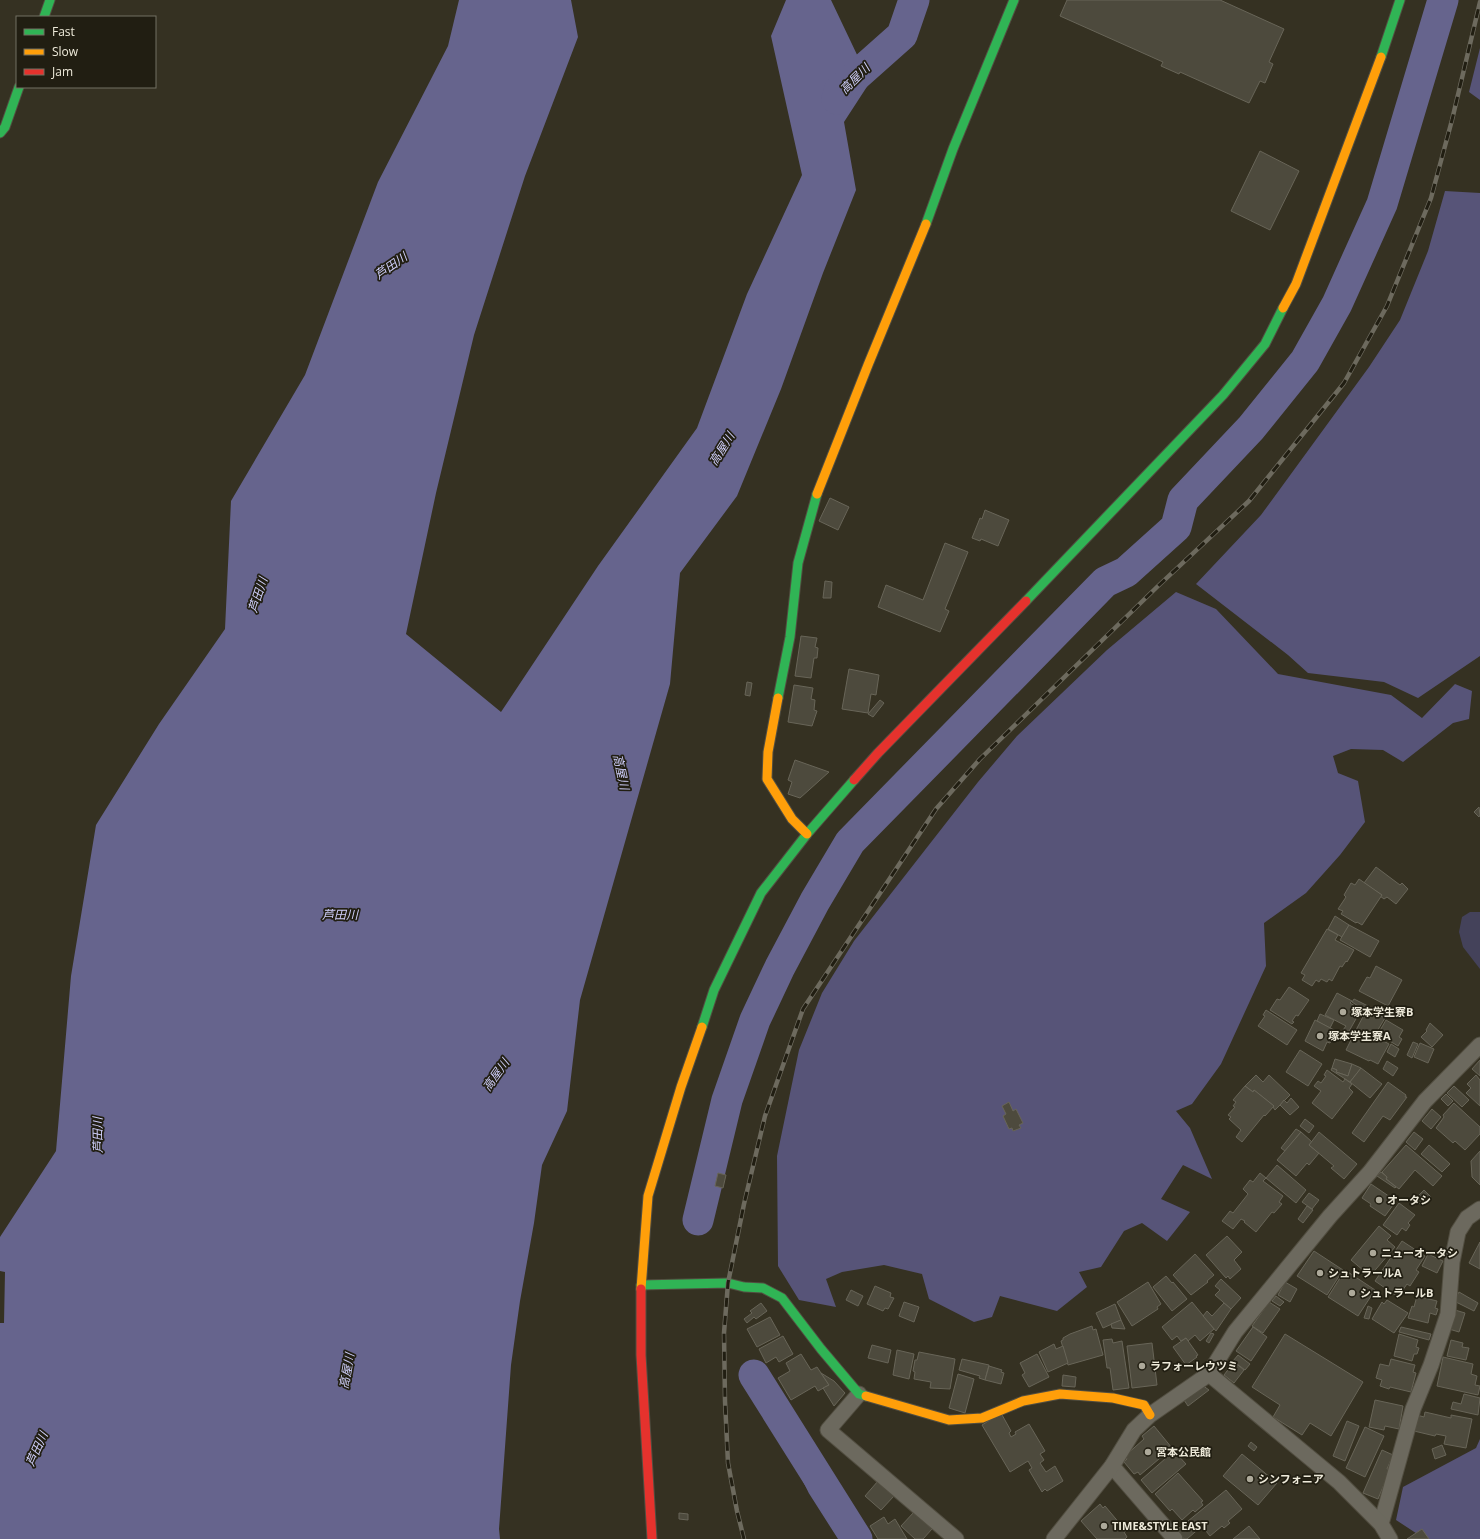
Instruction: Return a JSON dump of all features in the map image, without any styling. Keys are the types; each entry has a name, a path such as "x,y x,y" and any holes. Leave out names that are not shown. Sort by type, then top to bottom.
{"street":[{"path":"44,16 50,0"},
{"path":"807,834 792,819 767,779 768,752 790,637 798,563 814,502 868,365 922,236 953,149 1014,0"},
{"path":"652,1539 641,1355 641,1285 648,1196 680,1087 714,990 761,893 807,834 878,753 1223,395 1265,344 1296,284 1373,80 1400,0"},
{"path":"0,145 3,130 19,88"},
{"path":"1054,1539 1112,1466 1134,1430 1150,1416 1209,1374 1235,1332 1330,1216 1370,1172 1425,1101 1480,1045"},
{"path":"1381,1524 1413,1409 1431,1365 1448,1314 1452,1262 1458,1232 1467,1218 1480,1209"},
{"path":"641,1285 728,1283 744,1287 763,1288 782,1298 821,1349 859,1394 949,1420 982,1418 1023,1401 1060,1394 1113,1398 1144,1405 1150,1416"},
{"path":"1209,1374 1339,1482 1381,1524 1390,1539"},
{"path":"859,1394 828,1430 956,1539"},
{"path":"1112,1466 1175,1539"}],"shaded area":[{"path":"1480,48 1480,100 1469,92"},
{"path":"1445,191 1480,193 1480,656 1418,698 1384,682 1308,673 1288,655 1196,584 1261,515 1369,367 1400,320 1428,251"},
{"path":"1176,592 1216,609 1278,674 1391,695 1422,718 1455,684 1472,691 1469,719 1453,723 1403,762 1383,750 1351,749 1333,756 1338,773 1358,781 1365,822 1340,855 1306,893 1264,923 1266,966 1221,1064 1192,1104 1176,1111 1190,1128 1212,1179 1183,1165 1161,1199 1190,1212 1167,1241 1142,1223 1124,1231 1101,1267 1079,1272 1087,1287 1057,1311 1000,1296 992,1317 974,1322 929,1299 922,1274 884,1265 842,1272 826,1279 836,1307 799,1300 778,1266 777,1156 799,1050 822,993 854,941 978,782 1017,736 1107,650"},
{"path":"1470,912 1480,912 1480,969 1463,947 1459,932 1462,917"},
{"path":"1480,1439 1480,1539 1425,1539 1396,1520 1403,1487 1476,1448"}],"water":[{"name":"芦田川","path":"459,0 571,0 578,37 525,176 474,335 436,493 406,634 501,712 598,566 697,428 747,294 802,175 771,36 786,0 831,0 870,82 844,122 856,190 823,273 781,389 737,496 680,573 670,684 580,1000 567,1111 542,1165 511,1365 499,1529 500,1539 0,1539 0,1323 4,1323 5,1272 0,1271 0,1237 56,1151 71,976 96,825 159,724 225,629 231,501 305,375 378,182 448,46"}],"building":[{"path":"1067,0 1220,0 1284,29 1269,62 1273,64 1265,83 1260,81 1249,103 1180,72 1179,74 1161,66 1163,62 1060,16"},
{"path":"1260,151 1299,171 1270,230 1231,211"},
{"path":"830,498 849,507 838,530 819,521"},
{"path":"985,510 1009,520 998,546 981,539 980,541 972,538"},
{"path":"945,543 968,552 945,609 949,611 940,632 878,607 886,585 923,600"},
{"path":"825,581 832,582 831,598 823,598"},
{"path":"801,636 817,638 815,647 818,648 817,658 814,658 811,678 795,676"},
{"path":"849,669 879,675 876,695 871,694 868,713 842,709"},
{"path":"747,682 752,683 750,696 745,695"},
{"path":"794,685 813,688 811,699 815,700 814,710 817,711 812,726 788,722"},
{"path":"880,700 884,703 873,717 868,714"},
{"path":"795,760 829,772 800,798 788,794 792,782 788,780"},
{"path":"1479,807 1480,815 1479,817 1474,812"},
{"path":"1376,867 1400,885 1402,883 1408,889 1396,904 1387,897 1384,899 1380,896 1382,895 1364,883"},
{"path":"1359,879 1382,895 1362,925 1341,914 1343,911 1338,909 1346,897 1344,895 1351,883 1355,885"},
{"path":"1335,916 1349,925 1342,937 1328,929"},
{"path":"1349,925 1379,941 1370,957 1340,940"},
{"path":"1327,929 1338,935 1335,940 1354,950 1347,962 1346,961 1342,967 1340,966 1332,981 1329,979 1327,982 1321,979 1319,982 1316,980 1312,986 1302,980 1305,975 1301,973"},
{"path":"1376,966 1402,980 1388,1006 1359,991 1367,977 1370,978"},
{"path":"1289,987 1309,1000 1298,1016 1296,1015 1292,1021 1294,1022 1292,1024 1270,1010 1277,999 1280,1000"},
{"name":"塚本学生寮B","path":"1337,993 1352,1001 1350,1003 1361,1010 1348,1033 1343,1030 1346,1026 1325,1015"},
{"path":"1354,999 1368,1006 1365,1012 1357,1008 1358,1006 1352,1002"},
{"path":"1367,1009 1385,1018 1373,1038 1356,1030"},
{"path":"1266,1010 1297,1030 1287,1045 1258,1026 1265,1016 1263,1015"},
{"path":"1320,1014 1334,1020 1330,1028 1317,1021"},
{"name":"塚本学生寮A","path":"1315,1020 1336,1031 1330,1043 1327,1042 1323,1051 1305,1041"},
{"path":"1386,1020 1403,1030 1399,1037 1402,1039 1398,1046 1378,1034"},
{"path":"1430,1023 1443,1035 1432,1047 1421,1037 1427,1031 1426,1030"},
{"path":"1355,1032 1374,1042 1376,1037 1389,1044 1378,1064 1346,1050"},
{"path":"1413,1042 1418,1044 1412,1058 1407,1055"},
{"path":"1420,1043 1434,1049 1428,1063 1414,1057"},
{"path":"1391,1044 1399,1049 1395,1057 1387,1052"},
{"path":"1300,1050 1322,1064 1308,1086 1286,1072"},
{"path":"1335,1059 1352,1064 1348,1076 1336,1072 1337,1070 1332,1068"},
{"path":"1480,1060 1480,1076 1472,1069"},
{"path":"1387,1061 1398,1068 1393,1076 1383,1069"},
{"path":"1352,1064 1361,1068 1350,1082 1331,1070 1332,1068 1337,1070 1336,1072 1348,1076"},
{"path":"1361,1068 1382,1084 1370,1098 1350,1082"},
{"path":"1327,1070 1343,1082 1345,1079 1352,1084 1349,1088 1353,1092 1332,1119 1312,1103 1321,1091 1314,1086 1318,1081 1321,1083 1326,1076 1324,1075"},
{"path":"1256,1075 1263,1082 1269,1075 1290,1095 1275,1110 1273,1107 1274,1106 1254,1090 1253,1092 1245,1086"},
{"path":"1476,1075 1480,1080 1480,1106 1466,1093 1471,1088 1467,1084"},
{"path":"1388,1082 1406,1095 1405,1097 1407,1097 1390,1120 1383,1116 1364,1142 1352,1133"},
{"path":"1245,1086 1253,1092 1254,1090 1274,1106 1265,1116 1264,1115 1242,1142 1236,1137 1241,1130 1229,1119 1231,1117 1228,1115 1235,1107 1233,1106 1236,1102 1233,1100"},
{"path":"1454,1086 1469,1100 1462,1107 1447,1093"},
{"path":"1446,1094 1453,1101 1448,1106 1441,1099"},
{"path":"1291,1098 1299,1107 1290,1115 1280,1105 1284,1100 1287,1103"},
{"path":"1009,1102 1013,1111 1016,1109 1023,1123 1019,1125 1021,1128 1013,1131 1012,1128 1009,1129 1003,1116 1006,1114 1002,1106"},
{"path":"1454,1103 1480,1127 1480,1134 1465,1150 1455,1141 1453,1143 1436,1128 1444,1117 1443,1115"},
{"path":"1432,1109 1441,1117 1431,1129 1422,1121"},
{"path":"1305,1119 1314,1126 1309,1133 1300,1126"},
{"path":"1296,1129 1301,1132 1285,1151 1281,1148"},
{"path":"1301,1132 1312,1142 1309,1145 1319,1153 1309,1165 1307,1163 1296,1176 1277,1160"},
{"path":"1319,1132 1357,1164 1344,1179 1331,1168 1334,1166 1309,1145"},
{"path":"1414,1132 1423,1139 1415,1150 1406,1142"},
{"path":"1406,1145 1442,1176 1433,1186 1415,1170 1399,1189 1386,1179 1387,1177 1382,1172"},
{"path":"1429,1145 1450,1164 1442,1172 1421,1154"},
{"path":"1480,1151 1480,1185 1472,1177 1471,1161"},
{"path":"1277,1165 1306,1190 1296,1203 1266,1178"},
{"path":"1381,1172 1387,1177 1386,1179 1396,1187 1395,1188 1377,1176"},
{"path":"718,1173 726,1175 723,1188 715,1186"},
{"path":"1260,1173 1266,1178 1263,1181 1283,1196 1279,1202 1282,1204 1274,1213 1272,1212 1256,1232 1241,1219 1233,1229 1222,1221 1230,1211 1233,1213 1248,1194 1243,1189 1250,1180 1253,1182"},
{"name":"オータシ","path":"1371,1184 1396,1201 1385,1216 1370,1206 1371,1204 1362,1198"},
{"path":"1424,1190 1431,1197 1422,1206 1415,1199"},
{"path":"1309,1193 1319,1200 1312,1209 1302,1202"},
{"path":"1399,1203 1415,1215 1408,1223 1410,1225 1406,1231 1402,1228 1397,1235 1383,1225"},
{"path":"1307,1206 1313,1210 1303,1223 1298,1219"},
{"name":"ニューオータシ","path":"1379,1226 1391,1236 1387,1240 1395,1247 1370,1276 1351,1260"},
{"path":"1227,1236 1242,1252 1234,1260 1241,1269 1230,1279 1228,1276 1226,1278 1206,1255"},
{"path":"1402,1241 1425,1256 1416,1270 1419,1272 1410,1286 1407,1284 1398,1297 1375,1281"},
{"path":"1480,1242 1480,1269 1469,1263"},
{"name":"シュトラールA","path":"1314,1251 1343,1270 1327,1295 1297,1276"},
{"path":"1195,1254 1214,1275 1207,1281 1208,1282 1191,1295 1173,1275"},
{"path":"1428,1254 1443,1261 1437,1273 1422,1266"},
{"name":"シュトラールB","path":"1345,1270 1375,1290 1358,1316 1328,1297"},
{"path":"1166,1276 1187,1299 1172,1311 1153,1287"},
{"path":"1221,1279 1241,1298 1231,1309 1215,1295 1220,1290 1215,1286"},
{"path":"1148,1282 1161,1304 1157,1307 1158,1309 1132,1326 1117,1302"},
{"path":"1285,1282 1297,1289 1290,1302 1278,1295"},
{"path":"875,1286 891,1293 890,1297 894,1298 888,1309 885,1308 883,1311 867,1304"},
{"path":"851,1290 863,1296 858,1306 846,1300"},
{"path":"1459,1292 1478,1303 1474,1311 1454,1301"},
{"path":"1276,1296 1284,1302 1280,1306 1272,1301"},
{"path":"1417,1296 1437,1301 1435,1308 1438,1309 1436,1315 1430,1313 1428,1323 1408,1318 1412,1306 1414,1307"},
{"path":"1387,1300 1408,1313 1394,1333 1372,1319 1382,1302 1384,1304"},
{"path":"904,1302 919,1307 914,1322 899,1316"},
{"path":"1192,1302 1214,1329 1200,1341 1195,1335 1188,1341 1186,1338 1181,1341 1177,1336 1172,1340 1162,1327"},
{"path":"1269,1302 1280,1309 1263,1333 1252,1326"},
{"path":"761,1303 767,1311 756,1319 754,1317 747,1323 744,1319 752,1313 750,1311"},
{"path":"1224,1303 1231,1309 1216,1331 1203,1316 1207,1311 1212,1316"},
{"path":"1115,1304 1121,1320 1103,1328 1096,1313"},
{"path":"1368,1306 1372,1308 1369,1319 1364,1318"},
{"path":"1455,1310 1465,1313 1459,1332 1449,1329"},
{"path":"770,1317 780,1335 757,1347 747,1329"},
{"path":"1121,1320 1125,1329 1112,1328 1111,1324"},
{"path":"1092,1326 1093,1330 1096,1329 1103,1355 1068,1365 1061,1341 1070,1334"},
{"path":"1253,1327 1267,1337 1251,1361 1236,1351"},
{"path":"1401,1327 1431,1334 1429,1340 1399,1332"},
{"path":"1211,1333 1214,1334 1209,1343 1206,1341"},
{"path":"1285,1334 1363,1382 1331,1436 1310,1423 1302,1435 1273,1417 1280,1405 1252,1387"},
{"path":"1399,1334 1418,1340 1416,1347 1419,1348 1417,1354 1414,1354 1412,1361 1394,1356"},
{"path":"783,1336 793,1354 779,1362 776,1357 766,1363 759,1349"},
{"path":"1186,1338 1198,1355 1186,1365 1173,1347"},
{"path":"1112,1339 1113,1343 1122,1341 1129,1388 1113,1390 1110,1368 1107,1368 1103,1340"},
{"path":"1451,1340 1463,1343 1462,1347 1469,1348 1466,1360 1447,1356"},
{"name":"ラフォーレウツミ","path":"1152,1343 1157,1385 1132,1388 1127,1346"},
{"path":"1054,1344 1056,1349 1063,1346 1068,1363 1048,1372 1039,1352"},
{"path":"872,1345 891,1350 888,1363 868,1358"},
{"path":"897,1350 914,1354 909,1379 893,1375"},
{"path":"919,1352 955,1359 950,1389 930,1388 931,1382 914,1379 915,1372 913,1371 915,1360 917,1360"},
{"path":"801,1354 811,1370 817,1367 829,1385 818,1391 815,1386 791,1400 778,1378 790,1371 786,1363"},
{"path":"1037,1354 1049,1377 1029,1387 1022,1375 1025,1373 1020,1363"},
{"path":"1238,1355 1250,1364 1245,1370 1233,1361"},
{"path":"1443,1357 1473,1364 1471,1374 1477,1376 1475,1385 1480,1386 1478,1395 1437,1386"},
{"path":"962,1359 989,1365 985,1380 979,1378 980,1376 959,1370"},
{"path":"1391,1359 1415,1365 1413,1372 1416,1373 1411,1392 1390,1387 1389,1389 1380,1386 1382,1380 1376,1378 1380,1364 1389,1366"},
{"path":"1234,1362 1244,1370 1234,1383 1224,1375"},
{"path":"989,1366 1002,1370 1001,1372 1004,1373 1001,1384 985,1380"},
{"path":"821,1373 834,1381 845,1393 834,1406 823,1388 829,1385"},
{"path":"958,1374 974,1379 965,1413 949,1408"},
{"path":"1063,1375 1076,1377 1075,1387 1062,1386"},
{"path":"1202,1385 1209,1390 1188,1406 1182,1397"},
{"path":"1464,1394 1480,1398 1478,1415 1451,1409 1453,1402 1461,1404"},
{"path":"1375,1400 1403,1406 1399,1429 1385,1426 1384,1430 1369,1427"},
{"path":"1425,1412 1451,1418 1451,1415 1472,1419 1466,1448 1444,1444 1446,1436 1436,1434 1435,1436 1414,1431 1417,1415 1424,1417"},
{"path":"1001,1413 1011,1431 1009,1433 1011,1437 1016,1434 1015,1432 1029,1424 1045,1451 1040,1454 1044,1460 1040,1463 1046,1472 1055,1466 1063,1481 1047,1491 1045,1489 1042,1492 1029,1470 1032,1468 1028,1461 1010,1472 982,1425"},
{"path":"1347,1421 1359,1426 1345,1461 1333,1456"},
{"name":"宮本公民館","path":"1154,1426 1172,1448 1140,1475 1138,1472 1134,1474 1124,1462 1127,1459 1125,1456 1144,1439 1142,1436"},
{"path":"1365,1427 1384,1436 1365,1477 1346,1468"},
{"path":"1251,1442 1257,1447 1254,1451 1248,1446"},
{"path":"1442,1445 1446,1455 1435,1459 1432,1449"},
{"path":"1382,1450 1393,1455 1387,1469 1390,1470 1378,1499 1363,1493"},
{"path":"1174,1451 1186,1464 1152,1493 1141,1480"},
{"name":"シンフォニア","path":"1242,1454 1277,1483 1258,1505 1223,1476"},
{"path":"1178,1473 1203,1501 1201,1502 1203,1505 1195,1512 1193,1510 1182,1520 1172,1509 1170,1511 1155,1494"},
{"path":"878,1481 894,1496 881,1510 865,1496"},
{"path":"1226,1490 1242,1509 1228,1521 1230,1523 1224,1528 1222,1526 1210,1536 1202,1526 1187,1539 1184,1539 1177,1530"},
{"name":"TIME&STYLE EAST","path":"1100,1504 1103,1508 1105,1506 1126,1531 1124,1532 1127,1537 1125,1539 1097,1539 1081,1521"},
{"path":"914,1512 932,1529 923,1539 915,1539 901,1526"},
{"path":"679,1513 688,1514 688,1520 679,1519"},
{"path":"884,1517 888,1524 895,1519 907,1539 878,1539 870,1526"},
{"path":"1249,1526 1260,1539 1233,1539"},
{"path":"1422,1529 1429,1539 1407,1539"}],"waterway":[{"name":"高屋川","path":"837,99 839,91 902,35 914,0"},
{"path":"698,1220 727,1100 755,1020 780,967 815,901 850,842 1105,582 1126,572 1176,527 1183,500 1251,428 1305,361 1337,304 1382,204 1443,0"},
{"path":"754,1375 811,1492 841,1539"},
{"path":"754,1375 857,1539"}],"railway":[{"path":"744,1539 728,1463 724,1333 728,1283 744,1204 765,1116 803,1009 936,809 980,759 1157,587 1249,501 1344,383 1387,306 1431,198 1452,120 1480,2"}],"traffic: fast":[{"path":"44,16 50,0"},
{"path":"926,224 953,149 1014,0"},
{"path":"1381,57 1400,0"},
{"path":"0,133 5,127 19,88"},
{"path":"1026,601 1223,395 1265,344 1283,308"},
{"path":"778,698 790,637 798,563 817,494"},
{"path":"702,1027 714,990 761,893 807,834 854,780"},
{"path":"641,1285 728,1283 744,1287 763,1288 782,1298 821,1349 859,1394 866,1396"}],"traffic: slow":[{"path":"1283,308 1296,284 1381,57"},
{"path":"817,494 926,224"},
{"path":"778,698 768,752 767,779 792,819 807,834"},
{"path":"641,1289 648,1196 681,1087 702,1027"},
{"path":"866,1396 949,1420 982,1418 1023,1401 1060,1394 1113,1398 1144,1405 1150,1415"}],"traffic: jam":[{"path":"854,780 878,753 1026,601"},
{"path":"641,1289 641,1355 652,1539"}],"place":[{"name":"塚本学生寮B","path":"1343,1012"},
{"name":"塚本学生寮A","path":"1320,1036"},
{"name":"オータシ","path":"1379,1200"},
{"name":"ニューオータシ","path":"1373,1253"},
{"name":"シュトラールA","path":"1320,1273"},
{"name":"シュトラールB","path":"1352,1293"},
{"name":"ラフォーレウツミ","path":"1142,1366"},
{"name":"宮本公民館","path":"1148,1452"},
{"name":"シンフォニア","path":"1250,1479"},
{"name":"TIME&STYLE EAST","path":"1104,1526"}]}
